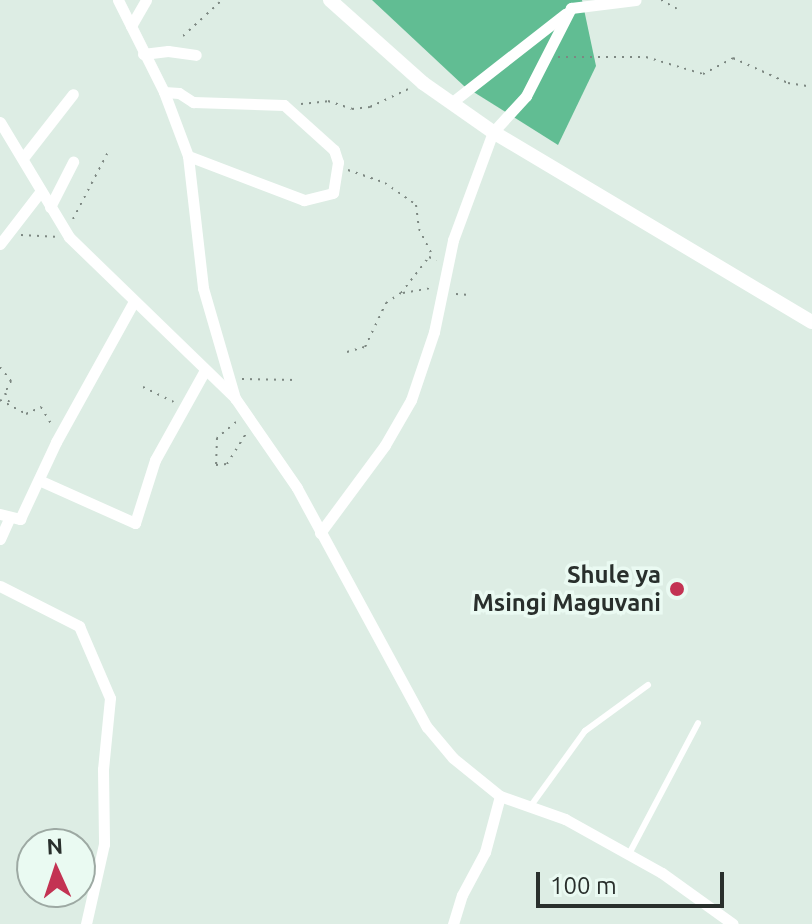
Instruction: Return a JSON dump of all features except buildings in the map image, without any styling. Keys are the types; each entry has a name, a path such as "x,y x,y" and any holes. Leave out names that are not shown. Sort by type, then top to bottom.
{"street":[{"path":"118,0 164,92 188,156 203,288 235,398"},
{"path":"131,26 146,0"},
{"path":"330,0 423,83 493,132 812,322"},
{"path":"572,4 636,0"},
{"path":"451,103 470,84 557,25 572,4"},
{"path":"320,533 385,445 411,400 434,332 444,270 493,132 526,96 549,58 572,4"},
{"path":"143,54 168,51 196,55"},
{"path":"164,92 193,102 284,105 334,150 338,162 333,193 304,200 188,156"},
{"path":"23,158 73,94"},
{"path":"0,122 67,233 204,372 235,398 254,423 320,533 427,727 453,758 500,796 565,819 629,854 733,924"},
{"path":"50,207 73,162"},
{"path":"4,239 41,191"},
{"path":"0,539 4,516 20,519 41,481 62,431 134,301"},
{"path":"41,481 135,523 155,460 204,372"},
{"path":"0,586 79,626 110,698 103,769 104,844 86,924"},
{"path":"453,924 462,895 485,852 500,796"}],"lane":[{"path":"530,807 585,731 648,685"},
{"path":"629,854 698,723"}],"path":[{"path":"183,36 222,0"},
{"path":"661,0 677,9"},
{"path":"549,58 646,57 703,74 733,58 788,83 812,87"},
{"path":"284,105 328,101 352,109 370,107 423,83"},
{"path":"4,239 67,233 108,152"},
{"path":"338,162 416,205 419,229 444,270"},
{"path":"347,352 365,347 386,303 434,257"},
{"path":"0,367 11,381 5,393 8,404"},
{"path":"230,384 249,378 297,380"},
{"path":"143,387 183,406"},
{"path":"0,400 26,414 41,407 62,431"},
{"path":"246,412 217,438 216,465 227,464 254,423"}],"green space":[{"path":"372,0 582,0 596,66 558,145 464,86"}],"place":[{"name":"Shule ya Msingi Maguvani","path":"677,589"}]}
